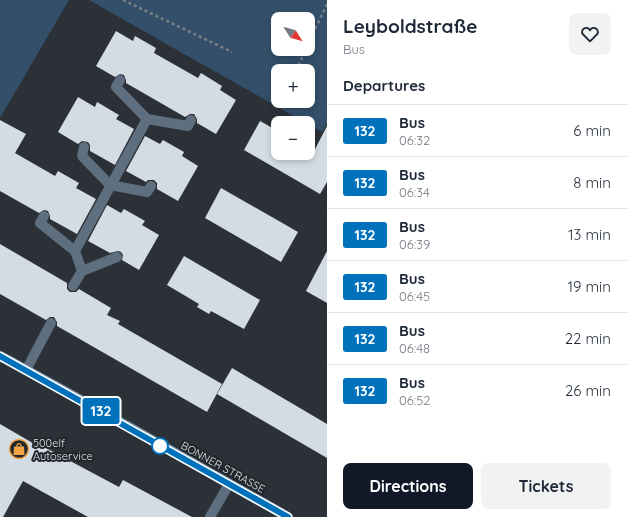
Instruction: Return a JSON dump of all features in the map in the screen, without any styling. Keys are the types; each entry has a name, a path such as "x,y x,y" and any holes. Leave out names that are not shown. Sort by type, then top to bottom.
{"main road":[{"name":"BONNER STRASSE","path":"0,356 288,517"}],"street":[{"path":"120,80 116,87 147,119 188,126 191,120"},
{"path":"74,251 147,119"},
{"path":"84,147 82,156 110,185 147,192 152,186"},
{"path":"44,216 40,223 74,251 82,271"},
{"path":"73,286 82,271 117,257"},
{"path":"26,370 51,322"},
{"path":"210,517 229,484"}],"path":[{"path":"123,0 232,52"},
{"path":"315,31 327,4"}],"shaded area":[{"path":"0,0 69,0 0,118"},
{"path":"89,0 327,0 327,123 322,132 315,128 315,116 294,116 280,108 315,108 315,64 271,64 271,103"}],"building":[{"path":"116,31 133,41 135,36 156,48 154,53 198,78 201,73 222,86 220,90 236,100 216,134 197,123 197,119 194,114 190,114 185,117 126,83 124,75 120,74 115,77 96,66"},
{"path":"78,97 95,107 97,102 119,115 116,119 134,129 115,165 90,151 90,145 88,142 82,141 78,144 58,132"},
{"path":"0,120 26,134 15,153 55,176 58,171 79,183 76,188 96,199 77,234 50,219 48,211 44,210 39,213 0,191"},
{"path":"260,121 271,127 271,160 315,160 315,149 327,126 327,182 320,194 244,150"},
{"path":"145,136 160,144 163,140 184,152 182,156 198,166 178,201 157,189 157,183 154,180 148,180 146,182 126,171"},
{"path":"221,188 298,232 281,262 205,218"},
{"path":"107,205 121,213 124,209 145,221 142,225 159,235 139,270 122,260 123,255 121,252 118,251 110,253 88,241"},
{"path":"0,244 67,283 67,289 70,292 76,292 79,289 111,308 107,315 120,321 118,324 222,384 207,412 57,326 57,322 54,317 50,317 46,320 0,294"},
{"path":"327,251 327,303 306,291"},
{"path":"184,256 260,300 244,329 211,311 209,314 197,307 199,304 167,285"},
{"path":"232,368 327,424 327,458 217,394"},
{"path":"0,424 43,449 44,447 119,487 123,480 192,517 88,517 23,481 3,517 0,517"}],"bus line":[{"name":"132","path":"0,356 288,517"}],"place":[{"name":"500elf Autoservice","path":"19,449"}]}
